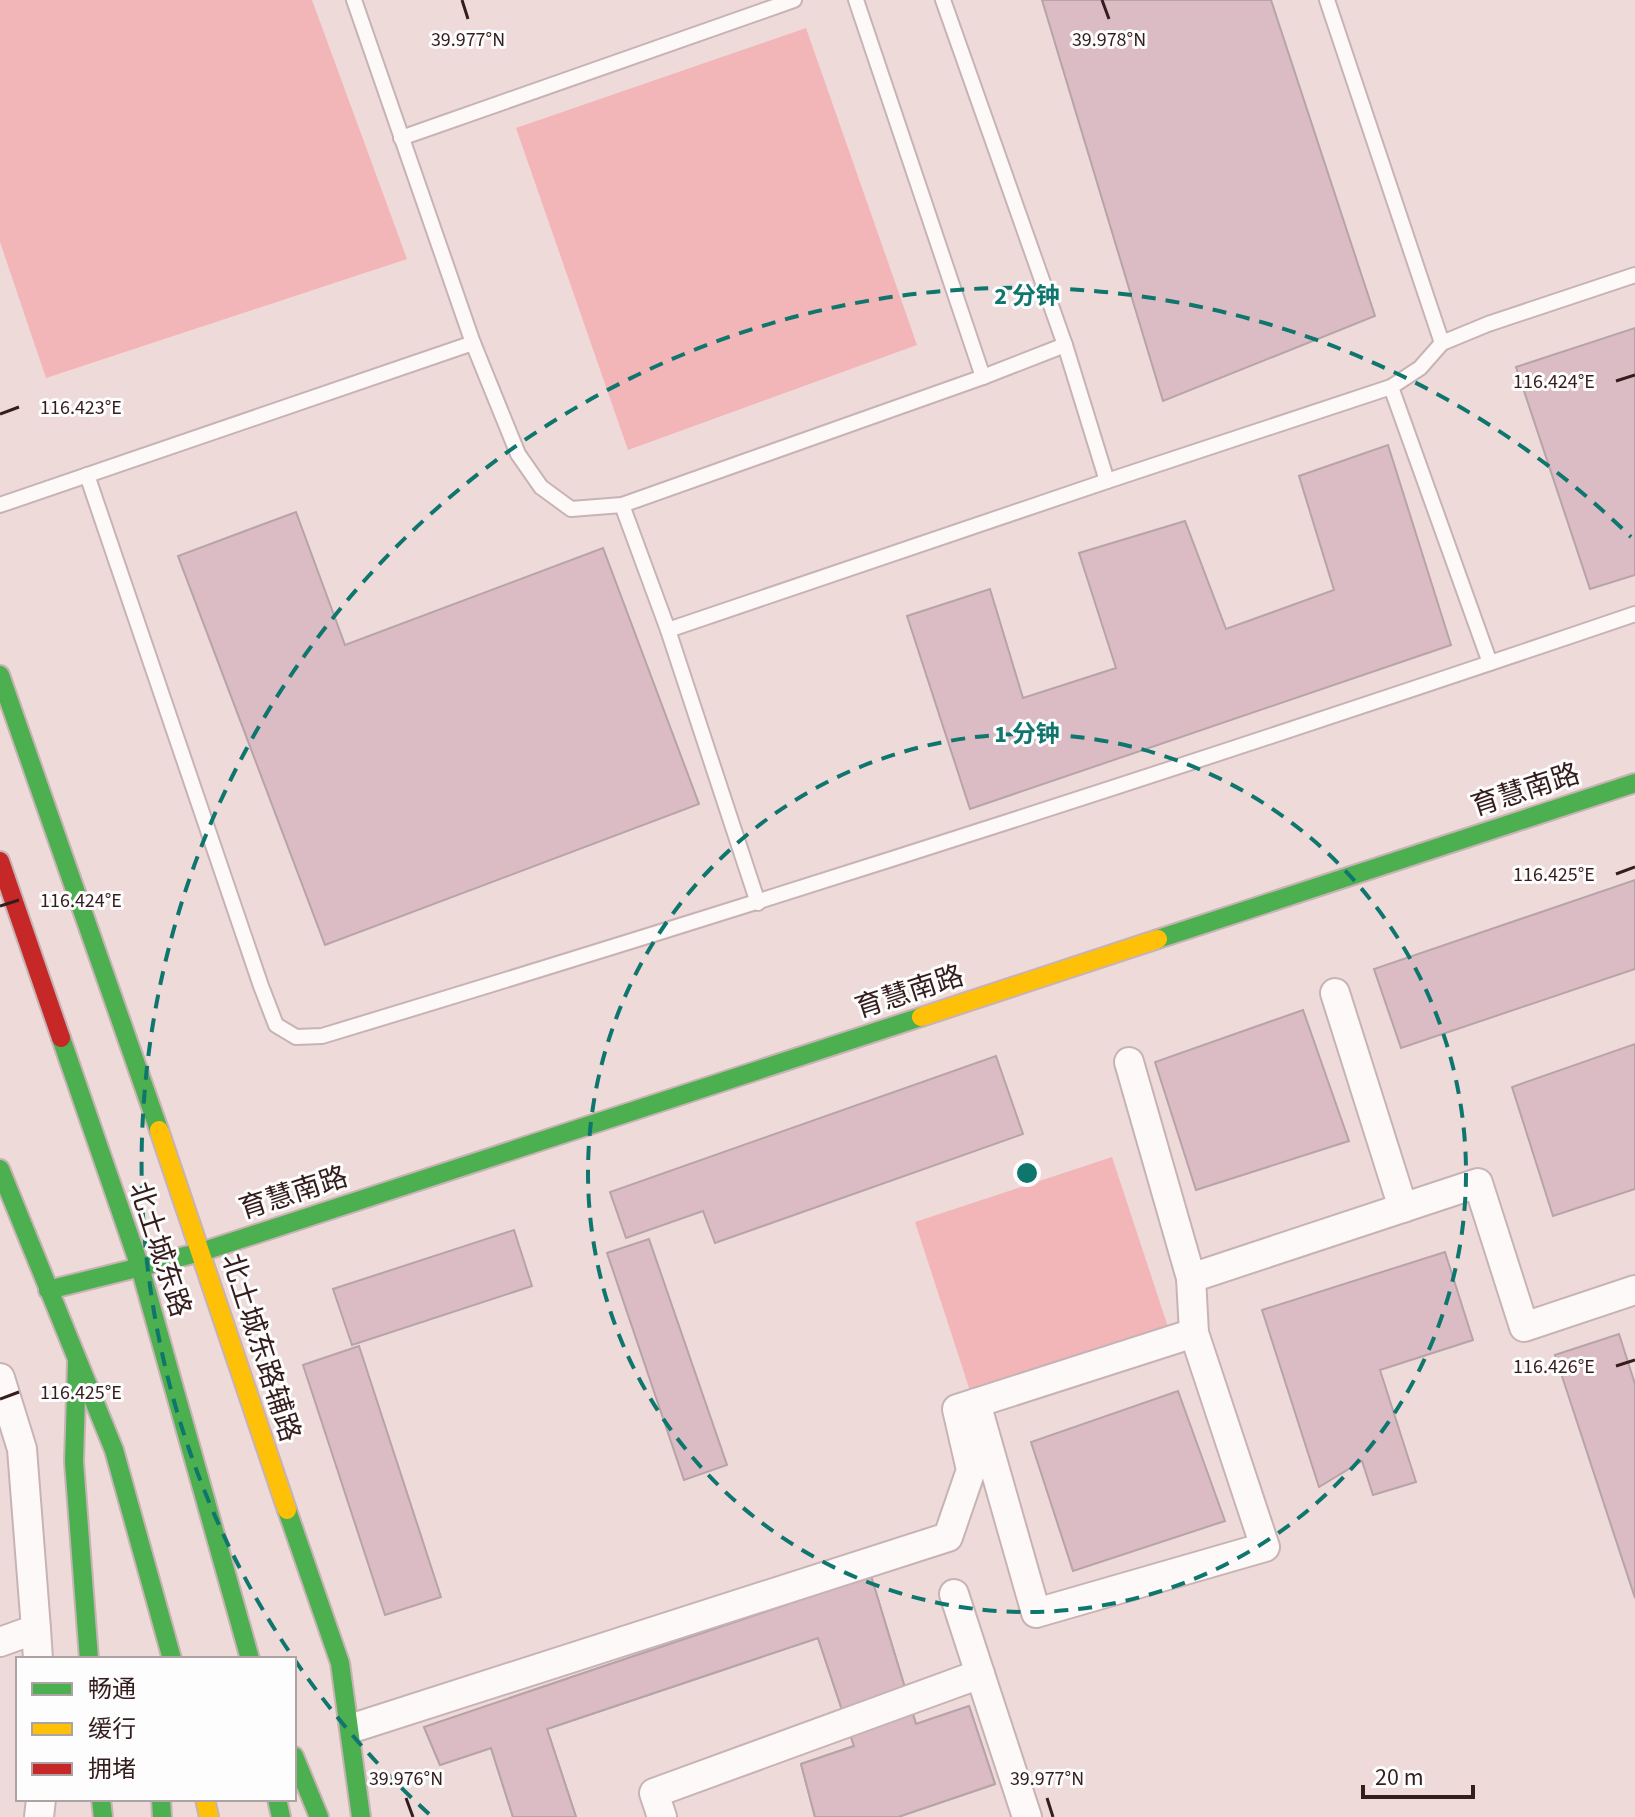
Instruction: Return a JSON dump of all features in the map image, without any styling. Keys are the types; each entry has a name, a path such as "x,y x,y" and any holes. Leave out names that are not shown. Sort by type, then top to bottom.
{"street":[{"name":"北土城东路辅路","path":"0,675 340,1663 361,1817"},
{"name":"育慧南路","path":"48,1290 201,1252 1635,783"},
{"name":"北土城东路","path":"0,861 140,1267 250,1653"},
{"path":"1335,993 1403,1208"},
{"path":"976,1403 1036,1613 1265,1547 1194,1333 1191,1278 1129,1062"},
{"path":"0,1169 114,1450 171,1657"},
{"path":"1191,1278 1478,1183 1524,1327 1635,1290"},
{"path":"359,1726 948,1537 971,1470 957,1409 1194,1333"},
{"path":"77,1361 74,1462 89,1657"},
{"path":"0,1378 22,1449 38,1657"},
{"path":"147,1569 152,1657"},
{"path":"954,1594 1027,1817"},
{"path":"0,1642 36,1629"},
{"path":"340,1663 374,1771"},
{"path":"662,1817 654,1793 980,1674"},
{"path":"296,1761 319,1817"}],"lane":[{"path":"354,0 473,343 518,454 541,487 571,509 622,505 1065,345"},
{"path":"401,138 794,0"},
{"path":"856,0 983,377"},
{"path":"943,0 1065,345 1107,481"},
{"path":"1327,0 1442,343"},
{"path":"668,630 1391,387 1420,368 1442,343 1488,324 1635,275"},
{"path":"0,505 473,343"},
{"path":"1391,387 1490,663"},
{"path":"87,475 276,1025 296,1037 322,1036 758,903 1125,786 1635,614"},
{"path":"622,505 668,630 758,903"}],"shaded area":[{"path":"0,0 312,0 407,259 46,378 0,242"},
{"path":"806,28 917,345 628,450 516,128"},
{"path":"1112,1157 1170,1333 972,1397 915,1222"}],"building":[{"path":"1042,0 1271,0 1375,316 1163,401"},
{"path":"1635,328 1635,575 1590,589 1516,367"},
{"path":"1388,445 1451,645 970,809 907,616 990,589 1023,698 1116,668 1079,553 1185,521 1226,629 1334,590 1299,476"},
{"path":"296,512 345,645 603,548 699,804 325,945 178,556"},
{"path":"1635,880 1635,969 1401,1048 1374,969"},
{"path":"1303,1010 1349,1141 1196,1190 1155,1062"},
{"path":"1635,1044 1635,1189 1553,1216 1512,1087"},
{"path":"996,1056 1023,1134 715,1243 703,1211 626,1238 610,1192"},
{"path":"514,1230 532,1286 352,1345 333,1289"},
{"path":"649,1239 727,1465 684,1480 607,1253"},
{"path":"1445,1252 1473,1340 1380,1370 1416,1482 1373,1495 1362,1461 1319,1487 1262,1310"},
{"path":"1619,1334 1635,1384 1635,1598 1555,1355"},
{"path":"359,1346 441,1597 385,1615 303,1365"},
{"path":"1178,1391 1225,1521 1073,1571 1031,1442"},
{"path":"871,1576 916,1724 969,1706 995,1784 898,1817 815,1817 801,1764 854,1746 818,1638 547,1729 576,1817 513,1817 491,1748 440,1765 424,1727"},
{"path":"871,1576 916,1724 969,1706 995,1784 898,1817 815,1817 801,1764 854,1746 818,1638 547,1729 576,1817 513,1817 491,1748 440,1765 424,1727"}],"traffic: fast":[{"path":"0,675 159,1130"},
{"path":"1158,939 1635,783"},
{"path":"48,1290 201,1252 921,1017"},
{"path":"61,1038 140,1267 249,1657"},
{"path":"0,1169 114,1450 171,1657"},
{"path":"77,1361 74,1462 89,1657"},
{"path":"287,1510 340,1663 361,1817"},
{"path":"296,1761 319,1817"},
{"path":"101,1801 103,1817"},
{"path":"161,1801 162,1817"},
{"path":"277,1801 281,1817"}],"traffic: slow":[{"path":"921,1017 1158,939"},
{"path":"159,1130 287,1510"},
{"path":"205,1801 209,1817"}],"traffic: jam":[{"path":"0,861 61,1038"}]}
